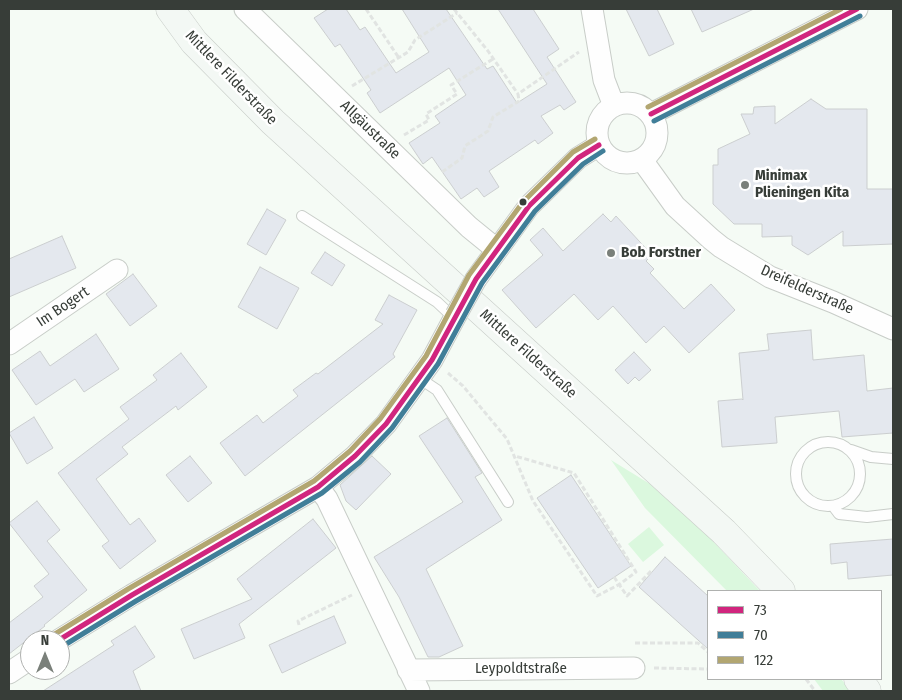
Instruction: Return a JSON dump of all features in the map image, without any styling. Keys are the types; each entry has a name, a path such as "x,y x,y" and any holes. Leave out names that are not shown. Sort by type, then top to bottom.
{"main road":[{"name":"Mittlere Filderstraße","path":"170,9 194,42 273,122 724,532 780,590"},
{"path":"859,680 867,691"}],"street":[{"name":"Allgäustraße","path":"246,9 469,227 496,249"},
{"path":"592,9 604,80 614,106"},
{"path":"650,114 857,9"},
{"path":"627,103 640,106 650,114 656,126 657,139 652,151 642,160 626,164 610,158 599,145 597,130 602,116 614,106 627,103"},
{"path":"70,633 318,487 355,456 386,424 432,360 476,279 529,206 578,158 599,145"},
{"name":"Dreifelderstraße","path":"642,160 675,206 710,240 770,277 833,302 893,329"},
{"name":"Im Bogert","path":"9,344 117,270"},
{"path":"318,487 327,499 418,691"},
{"path":"9,672 20,665"},
{"name":"Leypoldtstraße","path":"408,670 634,668"}],"lane":[{"path":"302,216 437,302 455,317"},
{"path":"419,378 437,390 508,502"},
{"path":"850,450 860,466 860,478 859,484 849,499 833,506 826,506 814,503 804,496 798,485 797,467 810,447 822,442 834,442 871,457 893,459"},
{"path":"833,506 839,514 867,517 893,514"}],"path":[{"path":"366,9 398,58"},
{"path":"425,183 462,158 465,146 488,130 493,117 519,101 518,94 454,9"},
{"path":"335,97 408,52 415,40 457,12"},
{"path":"518,94 597,40"},
{"path":"387,147 429,120 426,114 456,94 451,85 493,59"},
{"path":"432,360 463,386 507,439 533,500 597,596 620,584 636,572 574,474 515,456"},
{"path":"614,577 627,596 652,572"},
{"path":"299,625 298,621 369,588"},
{"path":"635,643 698,643 707,651"},
{"path":"634,668 707,669"},
{"path":"807,680 815,691"}],"green space":[{"path":"611,460 650,484 708,536 759,590 726,590 645,508"},
{"path":"649,527 664,545 643,562 628,544"},
{"path":"815,680 842,680 852,691 823,691"}],"building":[{"path":"328,9 346,9 360,30 365,27 396,73 429,52 402,9 446,9 487,69 493,66 517,103 547,84 498,9 533,9 559,49 547,57 576,102 564,110 560,105 541,116 553,133 538,144 535,140 489,171 499,187 484,197 477,188 461,199 432,157 423,164 409,143 440,123 435,116 466,95 449,68 380,113 367,93 371,90 340,44 335,47 314,18"},
{"path":"626,9 657,9 674,44 649,56"},
{"path":"691,9 754,9 702,32"},
{"path":"811,99 826,109 867,109 867,189 893,189 893,244 843,246 843,231 808,255 792,245 792,236 762,237 762,224 734,224 713,204 713,165 718,165 718,149 750,134 741,114 753,114 754,107 775,106 775,124"},
{"path":"267,209 286,220 266,255 247,244"},
{"path":"603,214 611,222 616,216 652,255 646,261 654,269 650,273 684,309 711,284 735,310 689,353 664,326 646,343 613,306 598,320 574,294 536,328 502,290 543,255 530,240 543,228 563,251"},
{"path":"62,236 76,268 9,297 9,259"},
{"path":"325,252 345,265 332,286 311,273"},
{"path":"260,267 299,288 277,329 238,307"},
{"path":"133,274 157,306 130,326 106,294"},
{"path":"389,295 417,310 393,354 395,357 245,476 220,443 257,415 263,423 298,396 293,390 316,373 318,374 383,324 375,320"},
{"path":"811,330 813,360 864,355 867,391 893,388 893,433 842,437 839,411 775,417 777,443 722,447 718,401 743,400 739,353 769,350 767,334"},
{"path":"96,334 119,369 84,392 75,379 36,405 12,370 40,351 50,366"},
{"path":"634,352 651,370 639,381 635,377 628,384 615,370"},
{"path":"181,353 207,387 178,410 176,406 122,447 128,454 96,479 130,525 139,518 156,541 120,569 102,546 109,541 58,473 129,419 120,407 157,380 153,375"},
{"path":"34,417 53,448 27,464 9,433"},
{"path":"447,418 482,473 475,477 502,520 426,569 463,646 439,657 428,657 399,597 374,557 463,502 419,436"},
{"path":"190,456 212,483 188,502 166,475"},
{"path":"372,456 391,474 356,510 346,501 340,485"},
{"path":"571,475 631,566 598,588 537,498"},
{"path":"37,501 60,530 47,541 87,590 40,630 20,630 20,645 9,654 9,623 43,597 34,586 49,574 9,523"},
{"path":"313,519 336,548 239,624 245,638 194,659 181,629 252,599 237,579"},
{"path":"893,539 893,575 848,579 847,562 831,564 830,544"},
{"path":"665,557 707,595 707,648 639,587"},
{"path":"334,616 346,643 282,673 269,645"},
{"path":"135,626 155,657 133,671 141,691 43,691 60,680 70,680 70,674 114,645 111,641"}],"transit line":[{"name":"122","path":"648,107 841,9"},
{"name":"73","path":"651,114 857,9"},
{"name":"70","path":"654,121 860,16"},
{"name":"122","path":"61,630 128,589 314,481 350,451 380,419 426,356 469,275 523,202 573,152 595,139"},
{"name":"73","path":"70,633 318,487 355,456 386,424 432,360 476,279 529,206 578,158 599,145"},
{"name":"70","path":"70,642 136,601 322,493 360,462 392,428 438,364 482,283 535,211 583,164 603,151"}],"place":[{"name":"Minimax Plieningen Kita","path":"745,185"},
{"name":"Bob Forstner","path":"611,253"}]}
